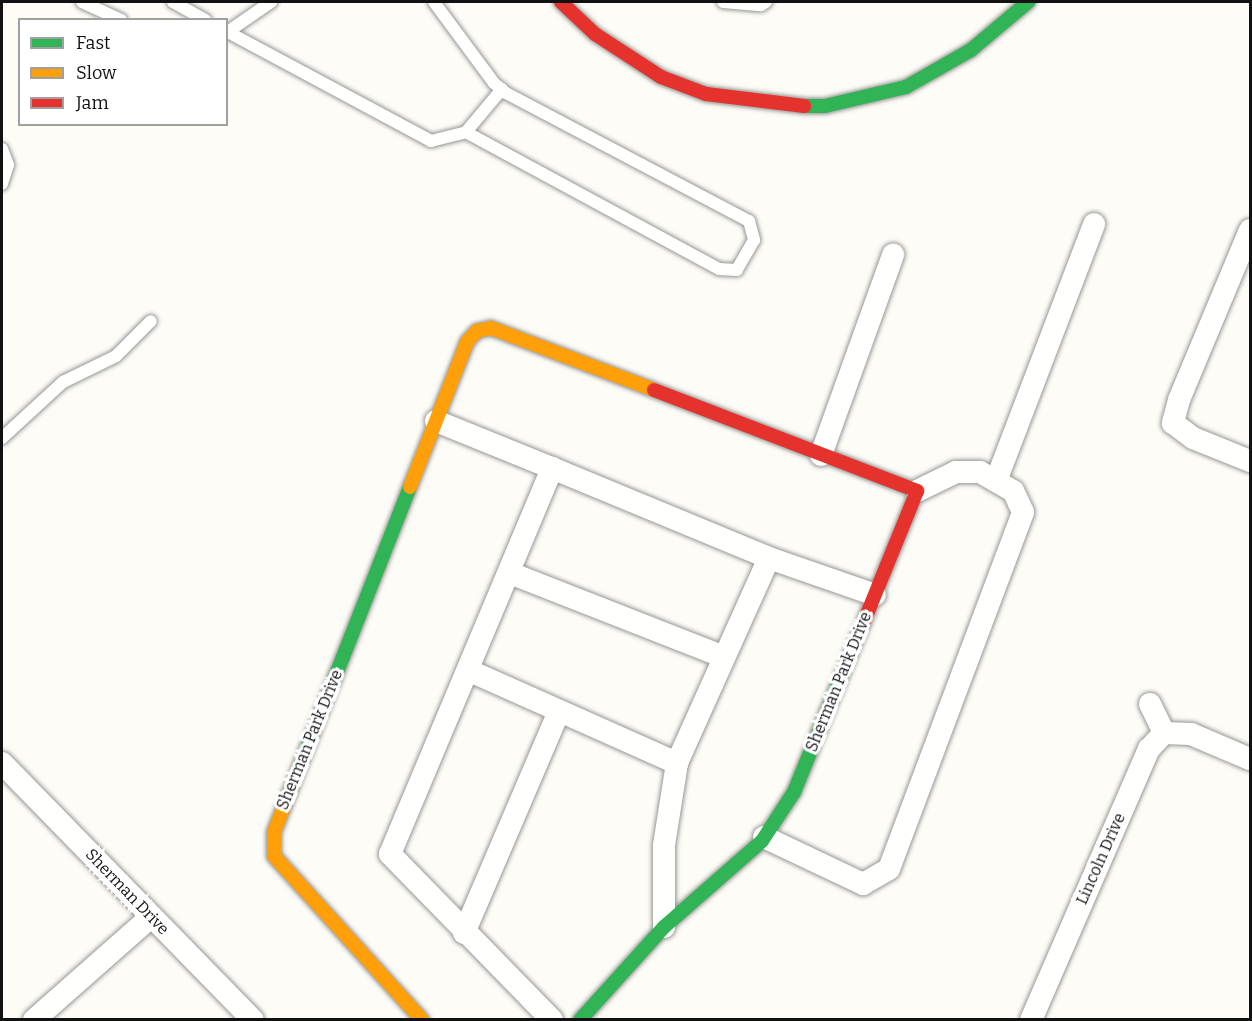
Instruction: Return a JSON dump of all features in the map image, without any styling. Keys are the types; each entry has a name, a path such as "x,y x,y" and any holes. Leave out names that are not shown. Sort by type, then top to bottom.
{"main road":[{"path":"561,2 628,59 706,94 751,104 825,106 906,87 943,70 1028,2"},
{"name":"Sherman Park Drive","path":"422,1020 285,872 274,856 274,832 467,342 477,331 491,328 917,491 794,792 764,837 664,927 580,1020"}],"street":[{"path":"996,481 1094,224"},
{"path":"1251,230 1179,400 1173,423 1193,438 1251,461"},
{"path":"821,454 893,255"},
{"path":"436,421 769,558 875,595"},
{"path":"552,468 470,671 390,854 464,933 552,1020"},
{"path":"764,837 863,884 889,869 1023,512 1013,490 980,472 956,472 917,491"},
{"path":"664,927 664,845 677,763 769,558"},
{"path":"510,573 724,657"},
{"path":"470,671 677,763"},
{"path":"1150,704 1164,732 1191,734 1251,759"},
{"path":"464,933 559,711"},
{"name":"Lincoln Drive","path":"1031,1020 1149,749 1164,732"},
{"name":"Sherman Drive","path":"6,775 151,916 253,1020"},
{"path":"34,1020 151,916"}],"lane":[{"path":"82,2 117,18"},
{"path":"173,2 201,18"},
{"path":"228,31 271,2"},
{"path":"434,2 502,89 749,221 755,235 741,266 718,269 466,132"},
{"path":"576,17 588,2"},
{"path":"723,2 760,5 766,2"},
{"path":"228,33 419,136 440,142 466,132 502,89"},
{"path":"2,149 8,165 2,184"},
{"path":"2,438 63,382 116,356 151,321"}],"traffic: fast":[{"path":"804,106 825,106 906,87 971,50 1028,2"},
{"path":"289,794 410,487"},
{"path":"580,1020 664,927 762,841 794,792 858,636"}],"traffic: slow":[{"path":"410,487 467,342 477,331 491,328 654,390"},
{"path":"289,794 274,832 274,856 422,1020"}],"traffic: jam":[{"path":"561,2 595,34 661,77 706,94 804,106"},
{"path":"654,390 917,491 858,636"}]}
